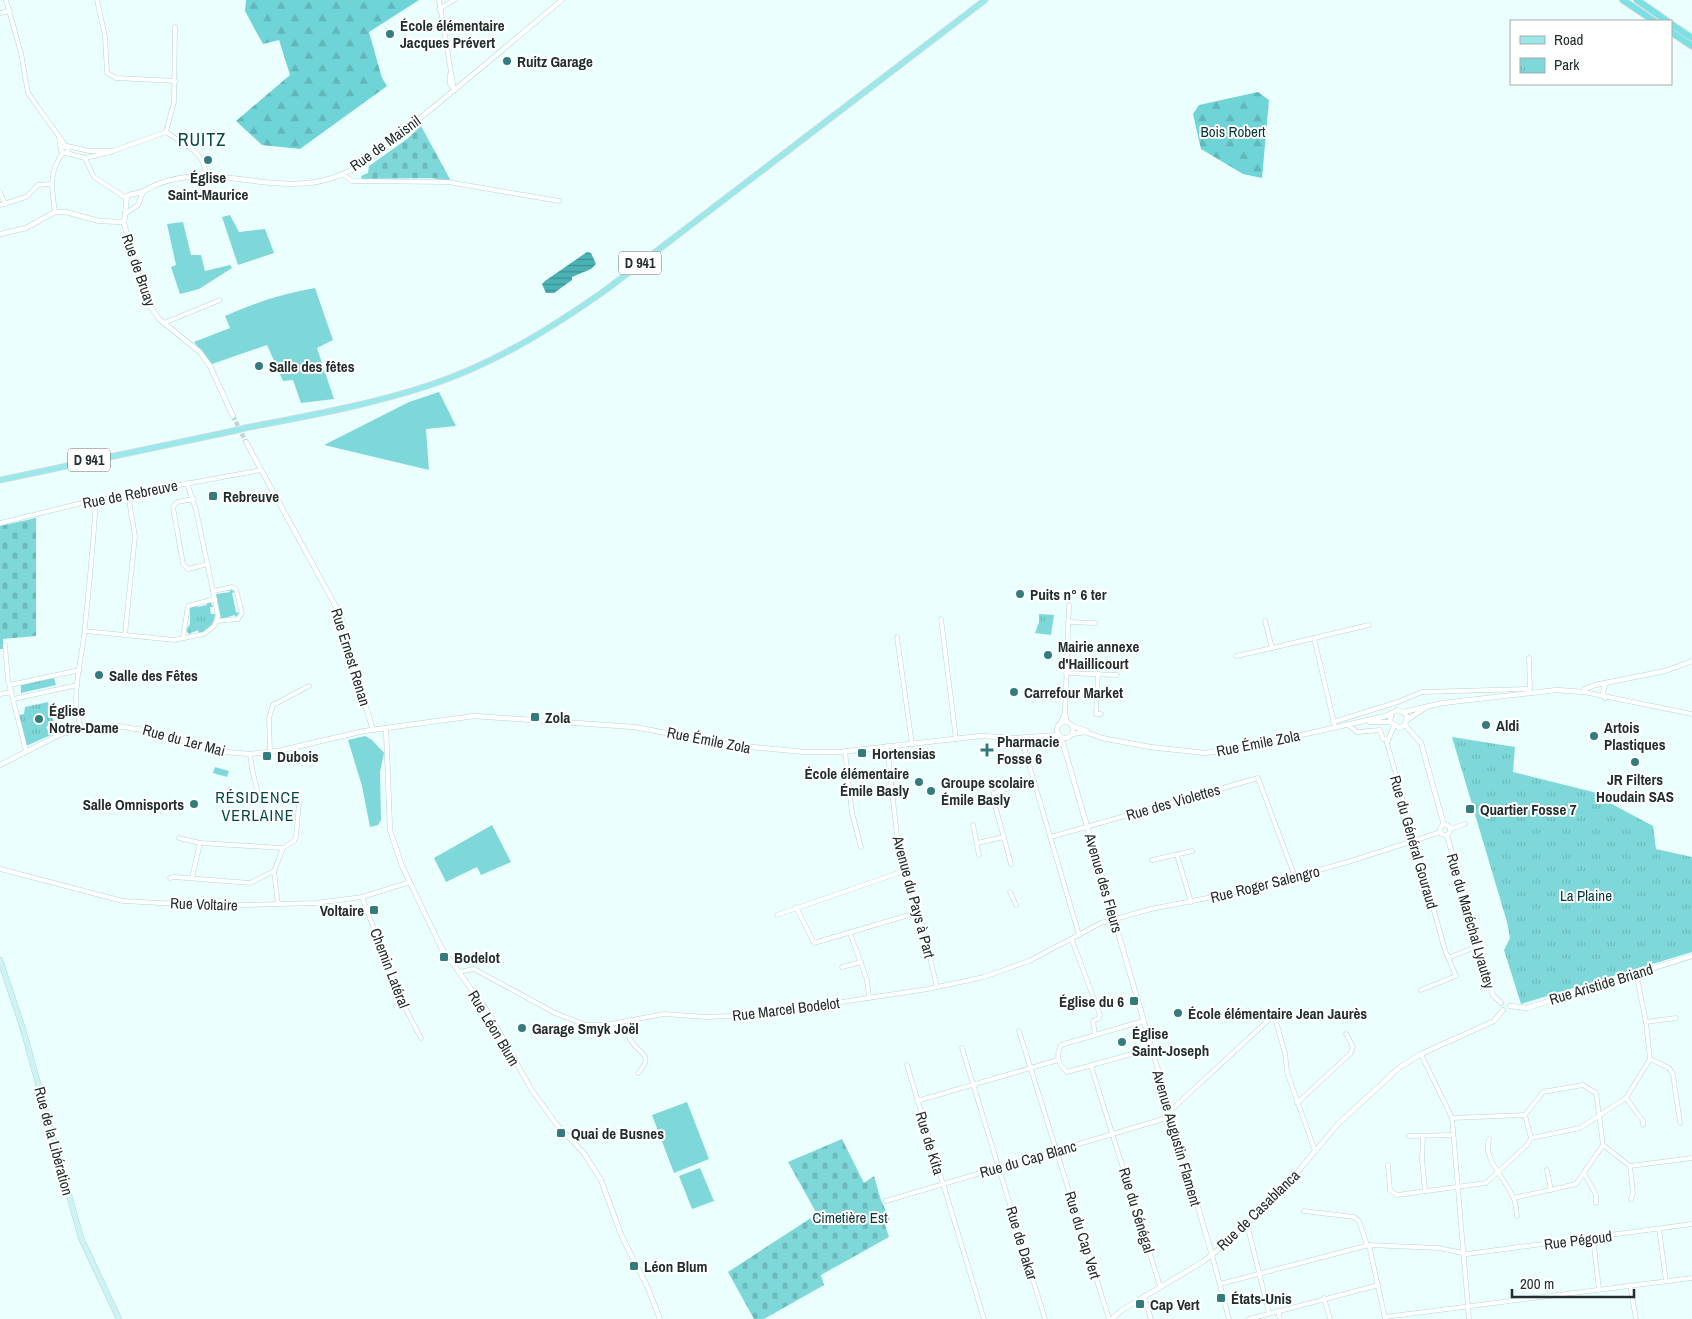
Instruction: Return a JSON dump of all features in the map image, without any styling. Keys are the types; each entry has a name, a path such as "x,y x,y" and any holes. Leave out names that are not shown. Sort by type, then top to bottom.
{"highway":[{"path":"1623,0 1653,20"},
{"path":"1637,0 1665,20"},
{"path":"1672,25 1692,38"},
{"path":"1672,33 1692,46"}],"main road":[{"name":"D 941","path":"0,480 375,401 430,385 471,369 518,346 607,290 985,0"},
{"name":"Rue de la Libération","path":"0,960 23,1029 81,1238 119,1319"}],"street":[{"path":"6,0 28,93 68,150 58,159 50,184 55,212"},
{"path":"97,0 105,36 107,73 116,78 176,81"},
{"path":"439,0 450,72 450,84 454,90"},
{"path":"439,9 454,0"},
{"name":"Rue de Maisnil","path":"135,194 151,185 206,175 270,185 292,185 314,183 342,174 363,164 385,148 562,0"},
{"path":"0,13 10,12"},
{"path":"166,132 174,102 176,81 175,27"},
{"path":"64,153 85,158 113,151 166,132 192,147 199,154 206,175"},
{"path":"64,146 89,151 113,151"},
{"path":"64,146 64,153"},
{"path":"85,158 94,177 126,198"},
{"path":"342,174 352,181 448,182 558,201"},
{"path":"0,205 26,197 38,186 50,184"},
{"path":"126,198 126,204 133,208 139,201 143,191"},
{"path":"0,192 5,204"},
{"path":"126,198 128,195 135,194 139,201"},
{"name":"Rue de Bruay","path":"126,204 124,218 147,301 164,323 190,342 200,352 210,366 233,416"},
{"name":"Rue de Bruay","path":"124,218 133,208"},
{"path":"0,234 26,228 55,212 66,212 104,222 124,218"},
{"path":"164,323 220,300"},
{"path":"246,442 261,470"},
{"name":"Rue de Rebreuve","path":"0,523 96,501 261,470"},
{"name":"Rue Ernest Renan","path":"261,470 342,616 351,659 373,730"},
{"path":"85,631 174,640 204,634 211,630 217,621 215,599 194,499 187,483"},
{"path":"124,634 135,536 128,495"},
{"path":"194,499 177,502 173,507 183,564 188,569 208,564"},
{"path":"82,729 78,718 77,685 85,631 96,501"},
{"path":"213,591 232,587 236,589 242,613 238,619 217,621"},
{"path":"183,638 188,606 215,599"},
{"path":"1047,735 1058,726 1064,713 1068,605"},
{"path":"941,619 956,739"},
{"path":"1265,621 1272,648"},
{"path":"1068,622 1095,623"},
{"path":"1236,656 1369,625"},
{"path":"897,637 912,744"},
{"path":"1314,638 1334,725 1418,694 1485,689 1584,692 1605,698 1692,714"},
{"path":"5,645 6,667 26,751"},
{"path":"1529,658 1530,691"},
{"path":"1584,692 1589,687 1665,671 1692,661"},
{"path":"10,685 80,670"},
{"path":"1066,673 1117,675"},
{"path":"1098,674 1096,714 1101,714"},
{"path":"1605,684 1603,693 1605,698"},
{"path":"14,699 77,685"},
{"path":"270,752 269,718 273,706 309,686"},
{"path":"1361,722 1392,713 1428,706 1530,691"},
{"path":"0,694 12,692"},
{"path":"1390,722 1392,704"},
{"path":"1361,722 1390,722 1400,728 1428,706"},
{"path":"1403,712 1406,722 1421,743 1444,825 1441,832"},
{"path":"1058,726 1062,737 1072,734 1070,724 1064,713"},
{"name":"Rue Émile Zola","path":"373,730 474,716 502,716 634,727 767,750 845,751 980,736 1024,737 1047,735 1062,737"},
{"name":"Rue Émile Zola","path":"1072,734 1079,731 1150,747 1205,753 1252,746 1334,725 1361,722"},
{"path":"1058,726 1070,724"},
{"name":"Rue Émile Zola","path":"1070,724 1095,735"},
{"path":"1347,724 1357,732 1380,730 1383,739 1388,740 1394,726"},
{"name":"Rue du 1er Mai","path":"0,765 61,734 82,729 117,726 137,728 213,750 250,754 270,752 373,730"},
{"name":"Rue Léon Blum","path":"386,728 390,830 396,853 442,949 488,1012 540,1103 583,1152 602,1180 622,1237 648,1288 660,1319"},
{"path":"1024,737 1023,744 1079,935"},
{"name":"Avenue des Fleurs","path":"1062,737 1143,1021"},
{"name":"Rue du Général Gouraud","path":"1388,740 1414,840 1448,958 1456,976 1422,990"},
{"name":"Avenue du Pays à Part","path":"888,746 898,846 904,871 918,912 937,987"},
{"path":"845,751 852,813 861,847"},
{"path":"179,838 200,843 282,848 294,841 299,803 289,803 276,795 263,796 258,794 250,754"},
{"name":"Rue des Violettes","path":"1051,837 1258,778 1295,877"},
{"path":"1011,864 992,798 994,793 1034,780"},
{"path":"1414,840 1441,832 1447,835 1450,829 1465,824"},
{"path":"973,825 979,855"},
{"path":"1444,825 1450,829"},
{"name":"Rue du Maréchal Lyautey","path":"1447,835 1493,996 1501,1003"},
{"path":"977,843 1004,837"},
{"name":"Rue Roger Salengro","path":"1114,919 1295,877 1414,840"},
{"path":"192,878 200,843"},
{"path":"278,904 274,871 282,848"},
{"path":"1152,860 1192,851"},
{"path":"1177,855 1191,902"},
{"name":"Rue Voltaire","path":"0,869 123,901 316,903 362,897 410,882"},
{"path":"170,878 250,883 274,871"},
{"path":"777,915 904,871"},
{"path":"1010,892 1016,905"},
{"name":"Chemin Latéral","path":"362,897 376,929 401,1000 421,1038"},
{"path":"796,907 814,943 918,912"},
{"name":"Rue Marcel Bodelot","path":"459,972 474,969 569,1020 602,1026 664,1014 706,1017 756,1015 937,987 1003,971 1114,919"},
{"path":"850,933 861,962 869,998"},
{"path":"1072,940 1100,1015 1098,1019 1093,1021 1095,1035"},
{"path":"1448,958 1478,946"},
{"name":"Rue Aristide Briand","path":"1510,1006 1527,1008 1692,956"},
{"path":"842,967 861,962"},
{"path":"1388,1165 1390,1190 1397,1195 1486,1183 1527,1145 1531,1138 1543,1134 1580,1128 1626,1098 1650,1059 1646,1022 1636,973"},
{"path":"1170,1114 1274,1016 1285,1053 1286,1072 1315,1151 1361,1101 1400,1067 1421,1054 1494,1021 1503,1010 1508,1010 1510,1006 1508,1002 1501,1003 1500,1007 1503,1010"},
{"path":"1646,1022 1676,1018"},
{"path":"628,1021 631,1040 646,1056 646,1062 638,1073"},
{"path":"1143,1021 1061,1045 1058,1050 1058,1060 1067,1072 1150,1049"},
{"name":"Avenue Augustin Flament","path":"1143,1021 1212,1255"},
{"name":"Rue du Cap Vert","path":"1019,1031 1110,1319"},
{"path":"1297,1102 1350,1054 1353,1047 1346,1034"},
{"name":"Rue de Dakar","path":"962,1048 1046,1319"},
{"path":"1421,1054 1452,1118 1469,1319"},
{"path":"1650,1059 1669,1068 1673,1074 1680,1123"},
{"path":"917,1101 1058,1060"},
{"name":"Rue de Kita","path":"907,1065 984,1319"},
{"name":"Rue du Sénégal","path":"1091,1066 1114,1134 1160,1286"},
{"path":"1452,1118 1525,1115 1543,1092 1583,1085 1596,1093 1603,1145 1576,1184 1514,1198"},
{"path":"1626,1098 1643,1121 1643,1125"},
{"name":"Rue du Cap Blanc","path":"886,1201 1114,1134 1170,1114"},
{"path":"1525,1115 1531,1138"},
{"path":"1409,1136 1453,1134"},
{"path":"1423,1136 1422,1159 1425,1191"},
{"path":"1489,1139 1487,1145 1489,1157 1514,1198 1517,1216"},
{"path":"1603,1145 1630,1166 1692,1158"},
{"name":"Rue de Casablanca","path":"1110,1319 1212,1255 1278,1195 1315,1151"},
{"path":"1630,1166 1633,1193 1631,1200"},
{"path":"1547,1170 1551,1190"},
{"path":"1584,1173 1596,1195 1596,1203"},
{"path":"1304,1210 1354,1218 1359,1221 1379,1285 1385,1318 1692,1278"},
{"path":"1247,1224 1269,1313"},
{"name":"Rue Pégoud","path":"1220,1284 1368,1245 1439,1248 1464,1253 1692,1224"},
{"path":"1659,1229 1666,1281"},
{"path":"1593,1238 1599,1289"},
{"path":"1212,1255 1229,1319"},
{"path":"1249,1319 1379,1285"},
{"path":"1630,1285 1636,1319"},
{"path":"1144,1296 1151,1319"},
{"path":"1324,1298 1330,1319"},
{"path":"1278,1311 1280,1319"}],"green space":[{"path":"246,0 419,0 369,32 382,78 387,86 300,149 262,145 236,121 290,75 279,40 263,44 245,11"},
{"name":"Bois Robert","path":"1258,92 1269,100 1262,178 1243,174 1201,149 1193,114 1199,105"},
{"path":"421,126 451,181 432,178 362,179 361,176 368,173 369,166 407,139"},
{"path":"230,215 239,232 265,229 274,253 238,265 222,217"},
{"path":"183,222 191,255 201,255 205,271 230,265 232,268 199,289 180,294 171,267 176,265 167,224"},
{"path":"315,288 333,340 317,348 334,399 301,403 293,380 283,381 267,345 212,364 194,342 230,328 225,316 269,299"},
{"path":"439,392 456,426 426,429 429,470 324,445 409,402"},
{"path":"36,518 36,636 3,639 3,649 0,649 0,526"},
{"path":"230,589 235,592 232,593 236,612 239,613 236,617 235,615 221,619 216,594 230,592"},
{"path":"206,603 211,603 213,607 210,607 211,614 215,614 212,624 203,633 199,634 198,630 189,634 186,630 190,624 190,607 194,605 198,607 207,605"},
{"path":"1039,614 1054,615 1051,635 1035,633 1039,622"},
{"path":"54,678 56,685 21,693 21,685"},
{"path":"48,702 54,723 46,727 51,735 26,746 19,715 24,714 25,707"},
{"path":"365,736 372,740 384,753 380,772 381,820 378,825 370,827 362,786 348,740"},
{"name":"La Plaine","path":"1452,737 1515,747 1513,772 1597,793 1597,796 1653,826 1656,849 1692,857 1692,952 1521,1004 1504,950 1510,938 1507,922"},
{"path":"215,767 229,771 227,777 213,773"},
{"path":"492,825 511,862 481,875 477,867 446,882 434,858"},
{"path":"687,1102 709,1159 674,1173 652,1115"},
{"name":"Cimetière Est","path":"842,1139 864,1183 874,1176 881,1200 890,1220 884,1222 889,1237 821,1275 824,1285 764,1319 754,1319 728,1272 817,1214 788,1162"},
{"path":"700,1168 714,1201 692,1209 679,1176"}],"shaded area":[{"path":"587,252 591,253 596,264 591,269 572,277 572,280 554,293 546,293 542,284 545,281"}],"tunnel":[{"path":"233,416 246,442"}],"place":[{"name":"École élémentaire Jacques Prévert","path":"390,34"},
{"name":"Ruitz Garage","path":"507,61"},
{"name":"Église Saint-Maurice","path":"208,160"},
{"name":"Salle des fêtes","path":"259,366"},
{"name":"Rebreuve","path":"213,496"},
{"name":"Puits n° 6 ter","path":"1020,594"},
{"name":"Mairie annexe d'Haillicourt","path":"1048,655"},
{"name":"Salle des Fêtes","path":"99,675"},
{"name":"Carrefour Market","path":"1014,692"},
{"name":"Zola","path":"535,717"},
{"name":"Église Notre-Dame","path":"39,719"},
{"name":"Aldi","path":"1486,725"},
{"name":"Artois Plastiques","path":"1594,736"},
{"name":"Pharmacie Fosse 6","path":"987,750"},
{"name":"Hortensias","path":"862,753"},
{"name":"Dubois","path":"267,756"},
{"name":"JR Filters Houdain SAS","path":"1635,762"},
{"name":"École élémentaire Émile Basly","path":"919,782"},
{"name":"Groupe scolaire Émile Basly","path":"931,791"},
{"name":"Salle Omnisports","path":"194,804"},
{"name":"Quartier Fosse 7","path":"1470,809"},
{"name":"Voltaire","path":"374,910"},
{"name":"Bodelot","path":"444,957"},
{"name":"Église du 6","path":"1134,1001"},
{"name":"École élémentaire Jean Jaurès","path":"1178,1013"},
{"name":"Garage Smyk Joël","path":"522,1028"},
{"name":"Église Saint-Joseph","path":"1122,1042"},
{"name":"Quai de Busnes","path":"561,1133"},
{"name":"Léon Blum","path":"634,1266"},
{"name":"États-Unis","path":"1221,1298"},
{"name":"Cap Vert","path":"1140,1304"}],"district":[{"name":"RUITZ","path":"202,139"},
{"name":"RÉSIDENCE VERLAINE","path":"258,806"}]}
